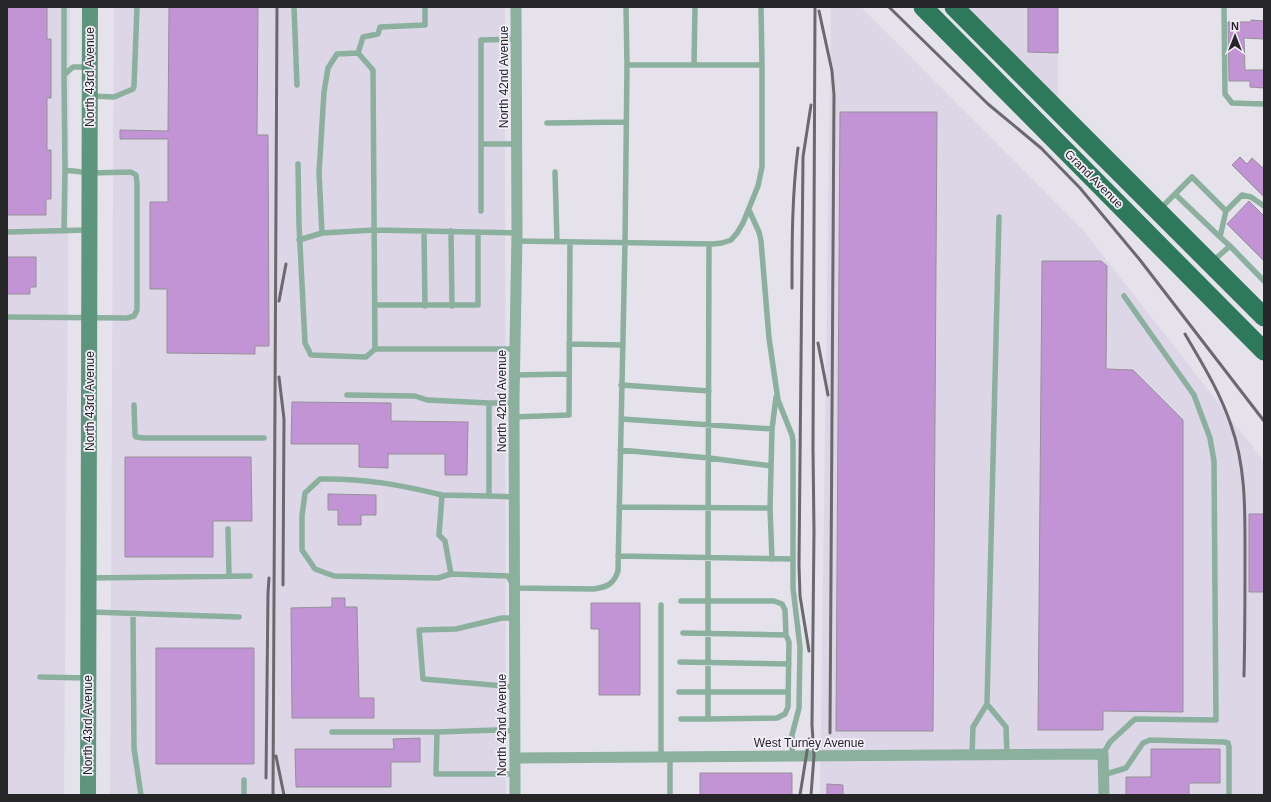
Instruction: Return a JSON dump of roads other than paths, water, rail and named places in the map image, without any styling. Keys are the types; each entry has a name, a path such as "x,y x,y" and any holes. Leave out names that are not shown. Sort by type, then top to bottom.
{"highway":[{"name":"Grand Avenue","path":"923,7 1264,351"},
{"name":"Grand Avenue","path":"954,7 1264,317"}],"main road":[{"name":"North 43rd Avenue","path":"88,795 90,7"}],"street":[{"name":"North 42nd Avenue","path":"515,795 514,403 517,237 516,7"},
{"name":"West Turney Avenue","path":"516,758 1103,754"},
{"path":"1103,754 1104,795"}],"lane":[{"path":"64,7 64,231"},
{"path":"90,96 114,97 133,89 137,7"},
{"path":"294,7 297,85"},
{"path":"358,53 363,37 378,34 380,27 425,25 425,7"},
{"path":"515,497 442,495 400,485 343,478 320,479 305,492 302,516 302,550 315,569 334,576 438,578 451,574 508,576 515,588 594,589 612,583 616,578 618,571 625,243 627,65 626,7"},
{"path":"694,65 695,7"},
{"path":"299,240 322,233 374,230 478,232 557,242 709,244 722,243 731,240 743,223 749,210 758,186 762,167 761,7"},
{"path":"1224,7 1225,94 1232,103 1264,104"},
{"path":"481,211 481,40 516,39"},
{"path":"358,53 373,70 375,349"},
{"path":"322,233 319,173 324,92 328,68 337,54 358,53"},
{"path":"627,65 762,64"},
{"path":"64,76 73,67 90,67"},
{"path":"547,123 626,122"},
{"path":"481,144 517,144"},
{"path":"298,164 299,240 305,342 311,355 366,357 375,349 515,348"},
{"path":"7,317 127,318 134,316 137,310 136,175 131,172 90,173 65,170"},
{"path":"556,172 557,242"},
{"path":"1158,211 1192,177 1226,211"},
{"path":"1175,194 1230,246 1264,281"},
{"path":"1220,237 1226,211 1242,195 1251,197 1264,206"},
{"path":"749,210 759,232 761,241 769,338 777,394 780,407 790,429 793,441 793,588 800,647 799,708 792,735 792,756"},
{"path":"972,755 972,727 987,704 999,217"},
{"path":"7,232 90,230"},
{"path":"424,231 425,306"},
{"path":"452,231 452,306"},
{"path":"375,305 478,305 478,232"},
{"path":"514,416 568,416 570,242"},
{"path":"708,719 709,244"},
{"path":"1211,264 1230,246"},
{"path":"1103,754 1110,742 1135,719 1216,720 1214,460 1210,438 1194,395 1124,296"},
{"path":"569,344 622,345"},
{"path":"515,375 569,374"},
{"path":"622,385 709,391"},
{"path":"772,559 770,508 772,429 777,394"},
{"path":"347,395 415,396 428,400 514,403"},
{"path":"489,403 489,496"},
{"path":"134,405 136,437 264,438"},
{"path":"621,419 772,429"},
{"path":"620,450 709,458 771,466"},
{"path":"442,495 439,535 445,541 451,574"},
{"path":"619,507 770,508"},
{"path":"228,528 229,576"},
{"path":"618,556 793,559"},
{"path":"89,578 250,576"},
{"path":"681,602 774,601 780,603 785,610 786,635 789,642 787,711 781,717 681,719"},
{"path":"661,605 666,757 670,795"},
{"path":"88,612 133,615 239,617"},
{"path":"133,615 134,748 141,795"},
{"path":"515,618 502,618 456,628 419,630 423,679 515,687"},
{"path":"683,633 786,635"},
{"path":"680,662 789,664"},
{"path":"40,677 88,678"},
{"path":"679,692 788,692"},
{"path":"987,704 1006,727 1006,755"},
{"path":"332,732 516,731"},
{"path":"436,732 436,774 516,774"},
{"path":"1104,775 1126,768 1143,743 1150,740 1224,742 1228,743 1229,747 1229,795"},
{"path":"244,780 244,795"}],"railway":[{"path":"273,795 277,7"},
{"path":"811,795 814,756 812,725 815,7"},
{"path":"889,7 988,104 1041,148 1080,188 1140,260 1264,421"},
{"path":"819,11 832,71 834,95 830,733"},
{"path":"809,651 800,596 799,565 803,157 811,105"},
{"path":"792,288 793,201 798,148"},
{"path":"279,301 286,264"},
{"path":"1185,334 1222,401 1231,425 1240,457 1244,489 1245,522 1244,676"},
{"path":"818,343 828,395"},
{"path":"279,377 284,419 283,585"},
{"path":"266,778 269,578"},
{"path":"800,795 809,739"},
{"path":"276,756 284,795"}]}
